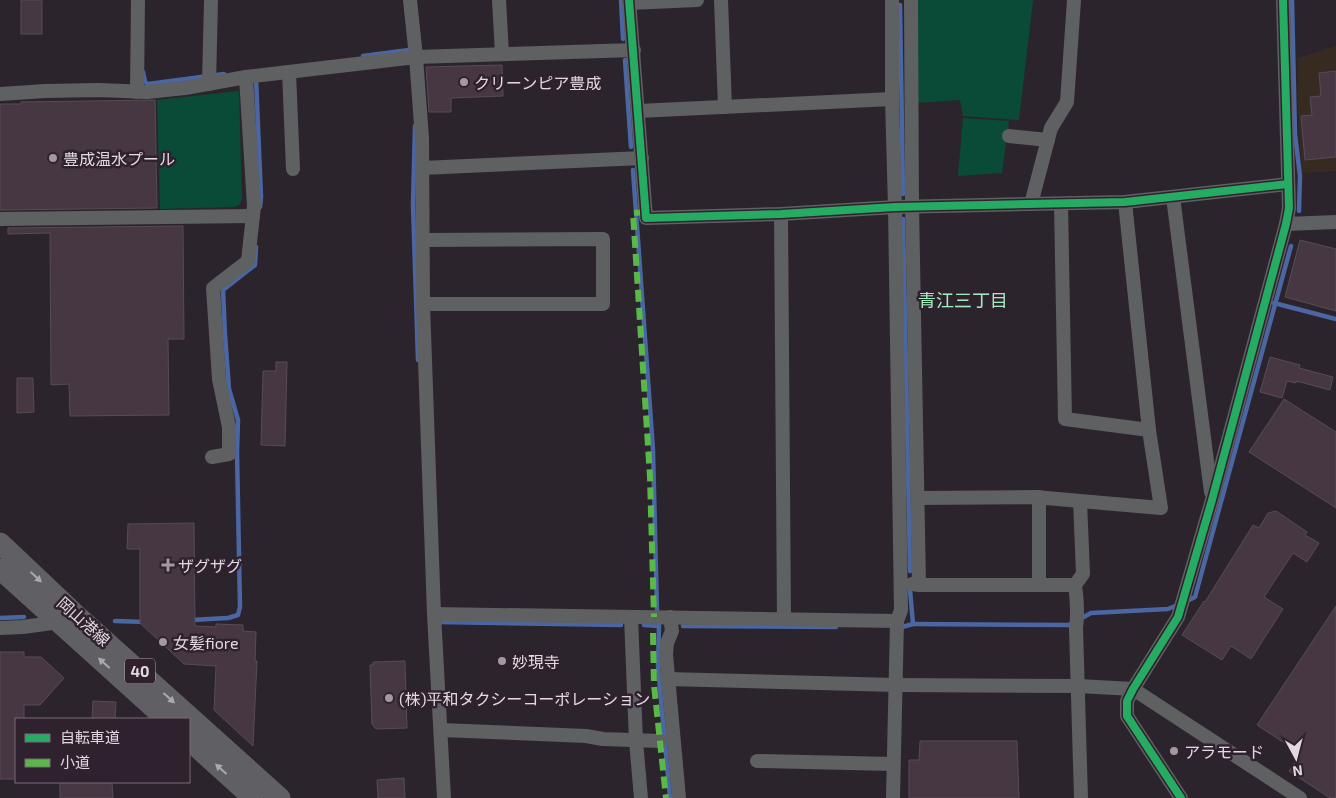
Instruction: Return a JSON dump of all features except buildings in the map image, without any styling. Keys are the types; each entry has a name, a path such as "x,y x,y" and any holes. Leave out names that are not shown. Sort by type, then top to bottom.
{"main road":[{"name":"岡山港線","path":"0,544 66,617 165,718"},
{"name":"岡山港線","path":"0,569 66,617 185,718"},
{"name":"岡山港線","path":"190,722 280,798"},
{"path":"190,741 253,798"}],"street":[{"path":"137,92 138,0"},
{"path":"209,79 211,0"},
{"path":"410,0 412,57 422,138 423,304 434,614 444,798"},
{"path":"499,0 502,54"},
{"path":"697,0 629,1 646,218 781,214 912,206 1125,202 1288,184"},
{"path":"720,0 725,107"},
{"path":"892,0 892,99 901,582 901,610 897,621 893,798"},
{"path":"911,0 912,206 919,585"},
{"path":"1030,204 1052,128 1067,102 1074,0"},
{"path":"1181,798 1127,716 1128,701 1133,689 1178,617 1183,602 1290,208 1283,0"},
{"path":"0,94 99,90 147,92 185,88 209,79 253,77 412,57 634,50"},
{"path":"289,72 294,169"},
{"path":"212,457 229,454 229,426 219,380 213,288 248,261 254,206 253,77"},
{"path":"638,110 892,99"},
{"path":"1009,136 1048,140"},
{"path":"422,168 642,158"},
{"path":"1173,197 1212,500"},
{"path":"918,498 1039,497 1161,508 1150,430 1125,202"},
{"path":"1061,204 1065,419 1150,430"},
{"path":"781,214 784,619"},
{"path":"0,219 252,216"},
{"path":"1286,224 1336,222"},
{"path":"423,240 603,239 603,304 423,304"},
{"path":"1039,497 1039,584"},
{"path":"1080,501 1084,574 1075,585 1081,798"},
{"path":"901,582 919,585 1075,585"},
{"path":"434,614 897,621"},
{"path":"0,628 23,627 66,617"},
{"path":"631,617 636,741 641,798"},
{"path":"670,617 672,631 667,643 667,679 678,798"},
{"path":"667,679 895,685 1078,686 1133,689 1300,798"},
{"path":"441,730 660,741"},
{"path":"757,761 893,764"},
{"path":"1168,798 1172,784"}],"shaded area":[{"path":"1336,46 1336,171 1302,173 1298,109 1298,58"}],"green space":[{"path":"916,0 1033,0 1019,120 963,116 960,100 915,103"},
{"path":"239,91 242,200 239,205 234,207 160,209 157,100"},
{"path":"963,118 1009,121 1002,173 958,176"}],"waterway":[{"path":"621,0 623,39"},
{"path":"1292,0 1295,134 1300,176 1299,211"},
{"path":"900,5 903,194"},
{"path":"363,56 409,50"},
{"path":"625,60 631,147"},
{"path":"143,72 145,82 148,84 224,74"},
{"path":"256,78 260,207"},
{"path":"415,126 413,205 418,360"},
{"path":"633,170 653,450 657,610"},
{"path":"903,219 910,571"},
{"path":"1187,601 1195,597 1291,246"},
{"path":"191,620 228,618 238,615 240,607 238,420 229,389 223,290 255,265 256,247"},
{"path":"1274,303 1336,319"},
{"path":"902,627 913,624 910,590"},
{"path":"1080,619 1091,613 1168,609 1180,604"},
{"path":"0,618 24,617"},
{"path":"115,621 146,622"},
{"path":"439,622 621,625"},
{"path":"913,624 1069,625 1073,623"},
{"path":"644,625 659,626"},
{"path":"659,625 658,667 670,798"},
{"path":"683,626 836,627"}],"marked path":[{"path":"646,212 633,213 650,477 654,617"},
{"path":"653,633 654,685 666,798"}],"cycle path":[{"path":"629,0 646,218 781,214 895,207 1125,202 1288,184"},
{"path":"1181,798 1127,716 1127,701 1178,617 1212,500 1286,224 1289,208 1283,0"}],"place":[{"name":"クリーンピア豊成","path":"464,82"},
{"name":"豊成温水プール","path":"53,158"},
{"name":"ザグザグ","path":"168,565"},
{"name":"女髪fiore","path":"163,642"},
{"name":"妙現寺","path":"502,661"},
{"name":"(株)平和タクシーコーポレーション","path":"389,698"},
{"name":"アラモード","path":"1174,751"}],"district":[{"name":"青江三丁目","path":"963,300"}]}
